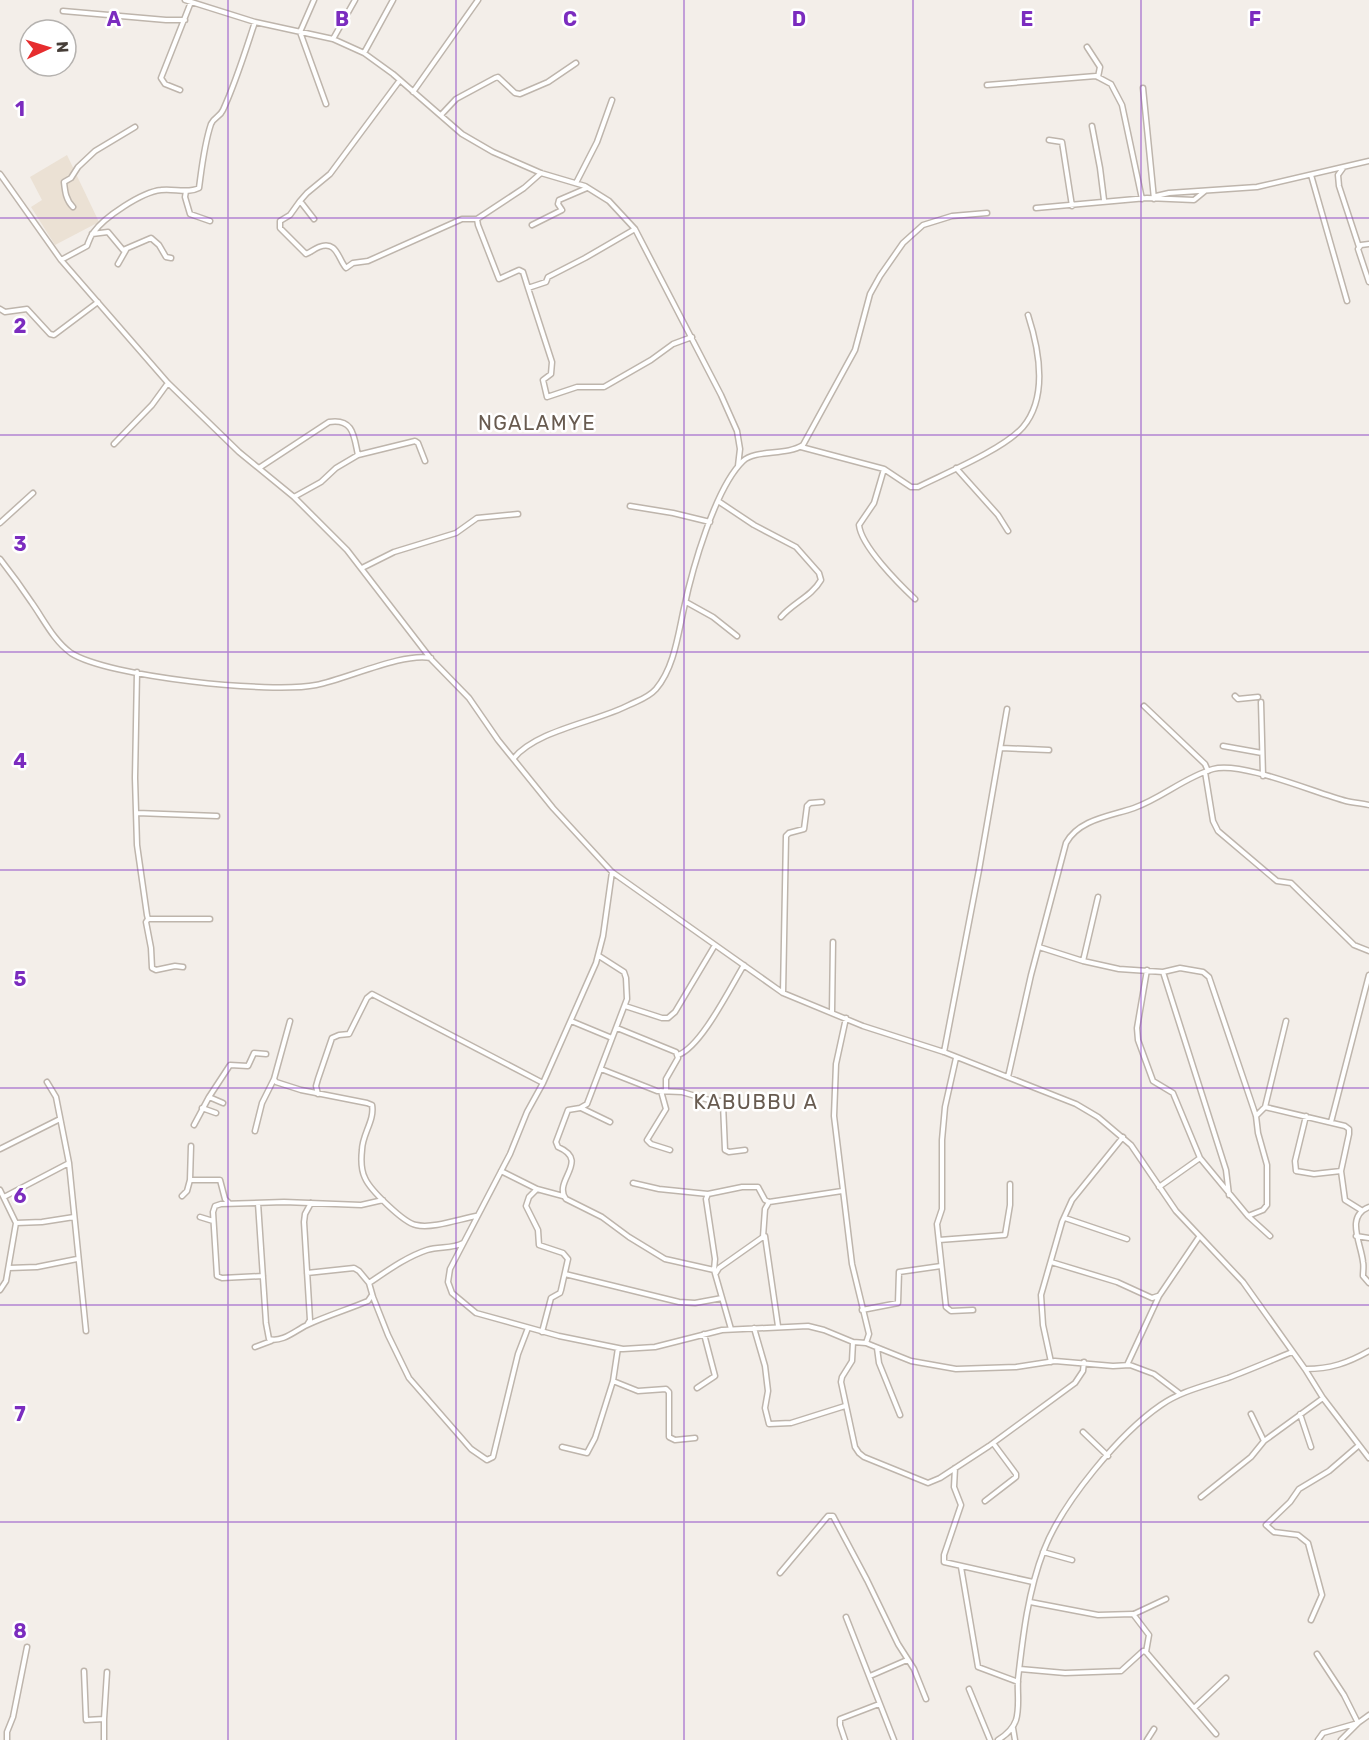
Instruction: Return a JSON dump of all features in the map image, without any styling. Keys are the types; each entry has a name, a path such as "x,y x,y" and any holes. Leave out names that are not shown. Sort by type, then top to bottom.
{"street":[{"path":"185,0 255,22 333,39 364,53 400,80 462,134 493,152 541,173 588,187 609,201 636,229 692,337 737,431 740,449 738,466"},
{"path":"314,0 300,33 326,104"},
{"path":"333,39 355,0"},
{"path":"364,53 393,0"},
{"path":"413,92 478,0"},
{"path":"180,90 165,84 161,78 191,2"},
{"path":"63,12 185,20"},
{"path":"61,260 87,246 92,234 114,213 150,192 162,189 199,188 202,159 211,125 214,119 221,115 231,92 255,22"},
{"path":"1087,47 1100,67 1098,77"},
{"path":"441,114 456,99 495,78 498,77 515,93 520,94 548,82 576,63"},
{"path":"987,85 1098,77 1111,84 1122,105 1142,199"},
{"path":"400,80 330,174 307,193 295,210 280,221 280,228 306,254 328,245 337,249 346,268 353,263 368,261 462,219 477,219 524,188 541,173"},
{"path":"1143,88 1154,199"},
{"path":"576,183 597,142 612,99"},
{"path":"1092,126 1104,200"},
{"path":"73,207 66,196 64,182 71,178 78,167 95,151 135,127"},
{"path":"1048,140 1062,142 1072,206"},
{"path":"1154,199 1156,196 1169,193 1257,187 1369,161"},
{"path":"1344,167 1338,175 1339,186 1369,282"},
{"path":"0,174 61,260 168,383 195,411 294,497 336,537 431,658 469,698 491,731 560,816 612,872 783,993 885,1034 944,1052 1008,1077 1076,1104 1098,1117 1123,1137 1137,1153 1158,1187 1198,1237 1243,1282 1323,1398 1358,1446 1367,1452 1369,1458"},
{"path":"1311,175 1347,301"},
{"path":"532,225 562,210 558,204 559,200 588,187"},
{"path":"186,190 187,208 190,214 210,220"},
{"path":"1036,208 1142,199 1194,200 1206,191"},
{"path":"300,201 314,219"},
{"path":"800,447 805,442 855,350 870,294 903,243 923,225 952,216 987,213"},
{"path":"477,219 477,225 499,279 508,277 519,270 523,273 552,362 551,374 543,380 547,397 577,387 604,387 651,360 673,344 692,337"},
{"path":"104,222 108,232 120,247 126,249"},
{"path":"528,288 546,282 548,276 636,229"},
{"path":"92,234 108,232"},
{"path":"118,264 126,249 151,238 159,245 166,257 171,258"},
{"path":"1359,246 1369,244"},
{"path":"0,309 5,312 27,309 50,334 54,335 98,302"},
{"path":"514,758 520,750 531,744 575,725 616,712 643,700 654,691 668,670 686,602 718,501 738,466 750,456 800,447 884,469 911,487 918,488 982,456 1017,433 1037,403 1039,386 1035,340 1028,315"},
{"path":"114,444 152,405 168,383"},
{"path":"259,468 330,422 338,420 351,428 358,455"},
{"path":"294,497 321,482 336,468 358,455 415,441 418,442 425,461"},
{"path":"740,449 750,456"},
{"path":"956,468 998,515 1008,531"},
{"path":"884,469 874,503 859,525 860,534 886,568 915,599"},
{"path":"0,523 33,493"},
{"path":"718,501 754,525 796,547 819,573 818,585 789,607 781,617"},
{"path":"630,506 710,522"},
{"path":"362,568 394,552 456,533 477,518 518,514"},
{"path":"0,559 59,643 70,652 102,666 177,679 267,688 301,688 319,685 405,659 431,658"},
{"path":"686,602 713,617 737,636"},
{"path":"137,672 135,778 137,845 142,893 148,919 146,922 152,968 156,970 174,966 183,967"},
{"path":"1235,696 1238,699 1258,697"},
{"path":"1261,702 1263,776"},
{"path":"1144,706 1204,764 1213,821 1218,831 1277,881 1291,883 1354,945 1369,951"},
{"path":"944,1052 951,1025 1007,709"},
{"path":"1223,746 1262,753"},
{"path":"1001,748 1049,750"},
{"path":"1008,1077 1039,946 1064,850 1070,837 1098,818 1148,803 1207,772 1222,767 1239,769 1369,806"},
{"path":"783,993 786,836 804,829 806,809 810,803 822,802"},
{"path":"137,813 217,816"},
{"path":"612,872 599,956 510,1154 448,1275 452,1293 476,1313 542,1332 618,1348 646,1349 731,1329 778,1326 815,1327 853,1342 866,1342 911,1361 956,1369 1016,1367 1051,1362 1127,1365 1154,1374 1179,1393"},
{"path":"1083,961 1098,897"},
{"path":"148,919 210,919"},
{"path":"832,1012 833,942"},
{"path":"625,1006 668,1018 675,1012 716,945"},
{"path":"1039,946 1083,961 1119,969 1163,972 1180,968 1203,972 1209,977 1256,1116 1267,1165 1267,1205 1255,1215 1248,1216"},
{"path":"563,1196 562,1190 572,1158 568,1152 558,1147 556,1142 568,1110 580,1108 586,1104 625,1006 626,978 624,972 599,956"},
{"path":"670,1149 651,1144 647,1140 666,1109 663,1091 666,1079 678,1055 705,1032 744,965"},
{"path":"1147,970 1137,1028 1138,1040 1153,1082 1173,1093 1200,1158 1229,1196 1270,1236"},
{"path":"1163,972 1226,1170 1229,1196"},
{"path":"1331,1122 1369,975"},
{"path":"318,1094 316,1086 332,1038 350,1034 371,994 543,1083"},
{"path":"846,1018 836,1064 834,1116 852,1264 869,1337 866,1342"},
{"path":"255,1131 262,1103 274,1079 290,1021"},
{"path":"571,1021 612,1038"},
{"path":"1256,1116 1264,1107 1286,1021"},
{"path":"617,1028 669,1048 678,1055"},
{"path":"194,1125 209,1096 230,1065 248,1066 254,1053 266,1054"},
{"path":"956,1058 945,1107 942,1140 942,1209 937,1224 948,1310 973,1310"},
{"path":"601,1069 663,1091 682,1092 722,1102 725,1150 729,1152 745,1150"},
{"path":"274,1079 276,1082 318,1094 367,1102 372,1105 373,1113 362,1143 364,1176 368,1184 408,1221 417,1226 477,1216"},
{"path":"47,1082 56,1097 69,1162 86,1331"},
{"path":"209,1096 223,1103"},
{"path":"1264,1107 1331,1122 1349,1129 1341,1171 1345,1200 1361,1210"},
{"path":"202,1108 216,1113"},
{"path":"580,1108 610,1122"},
{"path":"1306,1116 1295,1161 1296,1171 1314,1174 1341,1171"},
{"path":"0,1149 60,1119"},
{"path":"1051,1362 1043,1325 1041,1298 1062,1222 1072,1200 1123,1137"},
{"path":"182,1196 187,1191 190,1180 190,1146"},
{"path":"1158,1187 1200,1158"},
{"path":"4,1197 69,1162"},
{"path":"501,1171 537,1189 563,1196 602,1217 665,1259 716,1269 765,1236"},
{"path":"190,1180 220,1180 225,1199 230,1204"},
{"path":"633,1183 659,1189 708,1194 754,1186 760,1189 764,1198 765,1236 778,1326"},
{"path":"939,1240 1005,1235 1010,1205 1010,1184"},
{"path":"537,1189 529,1197 526,1206 538,1230 539,1245 566,1255 568,1261 560,1293 551,1298 542,1332"},
{"path":"0,1190 16,1223 6,1281 0,1290"},
{"path":"764,1198 769,1202 842,1191"},
{"path":"708,1194 706,1199 716,1269 731,1329"},
{"path":"263,1276 219,1278 213,1221 214,1206 311,1202 339,1206 361,1205 384,1200"},
{"path":"307,1325 310,1320 304,1222 311,1202"},
{"path":"765,1209 769,1202"},
{"path":"258,1203 267,1334 272,1340"},
{"path":"1369,1207 1361,1210 1356,1220 1356,1236 1364,1265 1363,1276 1369,1283"},
{"path":"16,1223 42,1222 74,1216"},
{"path":"200,1217 213,1221"},
{"path":"1065,1218 1127,1239"},
{"path":"1356,1236 1369,1238"},
{"path":"1127,1365 1159,1296 1198,1237"},
{"path":"369,1283 427,1250 463,1243"},
{"path":"9,1268 37,1267 78,1259"},
{"path":"1052,1262 1116,1282 1156,1302"},
{"path":"862,1310 898,1303 899,1272 941,1266"},
{"path":"307,1273 354,1268 359,1271 369,1283 388,1335 409,1378 471,1449 487,1460 493,1457 518,1354 528,1328"},
{"path":"566,1274 679,1302 695,1303 723,1298"},
{"path":"255,1347 369,1300 372,1294"},
{"path":"1152,1298 1159,1296"},
{"path":"754,1328 765,1366 768,1391 765,1408 769,1424 790,1423 845,1406"},
{"path":"697,1388 715,1376 704,1334"},
{"path":"853,1342 852,1361 841,1382 855,1447 864,1457 928,1483 940,1478 993,1443 1075,1383 1083,1371 1084,1362"},
{"path":"562,1447 587,1454 595,1438 613,1381 618,1348"},
{"path":"877,1348 879,1364 900,1415"},
{"path":"1305,1369 1328,1369 1354,1360 1369,1351"},
{"path":"998,1740 1013,1727 1017,1717 1018,1682 1033,1582 1043,1552 1056,1525 1094,1470 1138,1423 1179,1393 1228,1378 1292,1353"},
{"path":"613,1381 638,1391 666,1389 669,1392 669,1437 675,1440 695,1438"},
{"path":"1201,1497 1251,1457 1264,1441 1323,1398"},
{"path":"1251,1414 1264,1441"},
{"path":"1300,1414 1311,1447"},
{"path":"1083,1432 1107,1456"},
{"path":"985,1501 1016,1478 1016,1474 993,1443"},
{"path":"1311,1620 1322,1595 1308,1543 1298,1535 1274,1532 1266,1525 1290,1502 1299,1489 1329,1471 1358,1446"},
{"path":"955,1468 954,1487 961,1505 944,1562 1033,1582"},
{"path":"780,1573 828,1516 833,1516 907,1660 914,1669 926,1699"},
{"path":"1043,1552 1072,1560"},
{"path":"961,1567 978,1667 1018,1682"},
{"path":"1030,1602 1098,1615 1133,1614 1166,1599"},
{"path":"1133,1614 1149,1635 1146,1652"},
{"path":"846,1617 894,1740"},
{"path":"6,1740 14,1717 27,1647"},
{"path":"1020,1669 1065,1673 1121,1671 1138,1653 1143,1651 1216,1734"},
{"path":"1317,1654 1344,1695 1358,1723"},
{"path":"870,1676 907,1660"},
{"path":"84,1671 86,1720 104,1719"},
{"path":"104,1740 107,1671"},
{"path":"1194,1708 1226,1678"},
{"path":"969,1689 990,1740"},
{"path":"845,1740 840,1719 879,1704"},
{"path":"1341,1740 1369,1715"},
{"path":"1318,1740 1323,1732 1358,1723"},
{"path":"1013,1727 1015,1740"},
{"path":"1147,1740 1154,1730"}],"shaded area":[{"path":"67,155 99,222 55,245 31,207 42,200 30,177"}],"district":[{"name":"NGALAMYE","path":"537,423"},
{"name":"KABUBBU A","path":"756,1102"}]}
